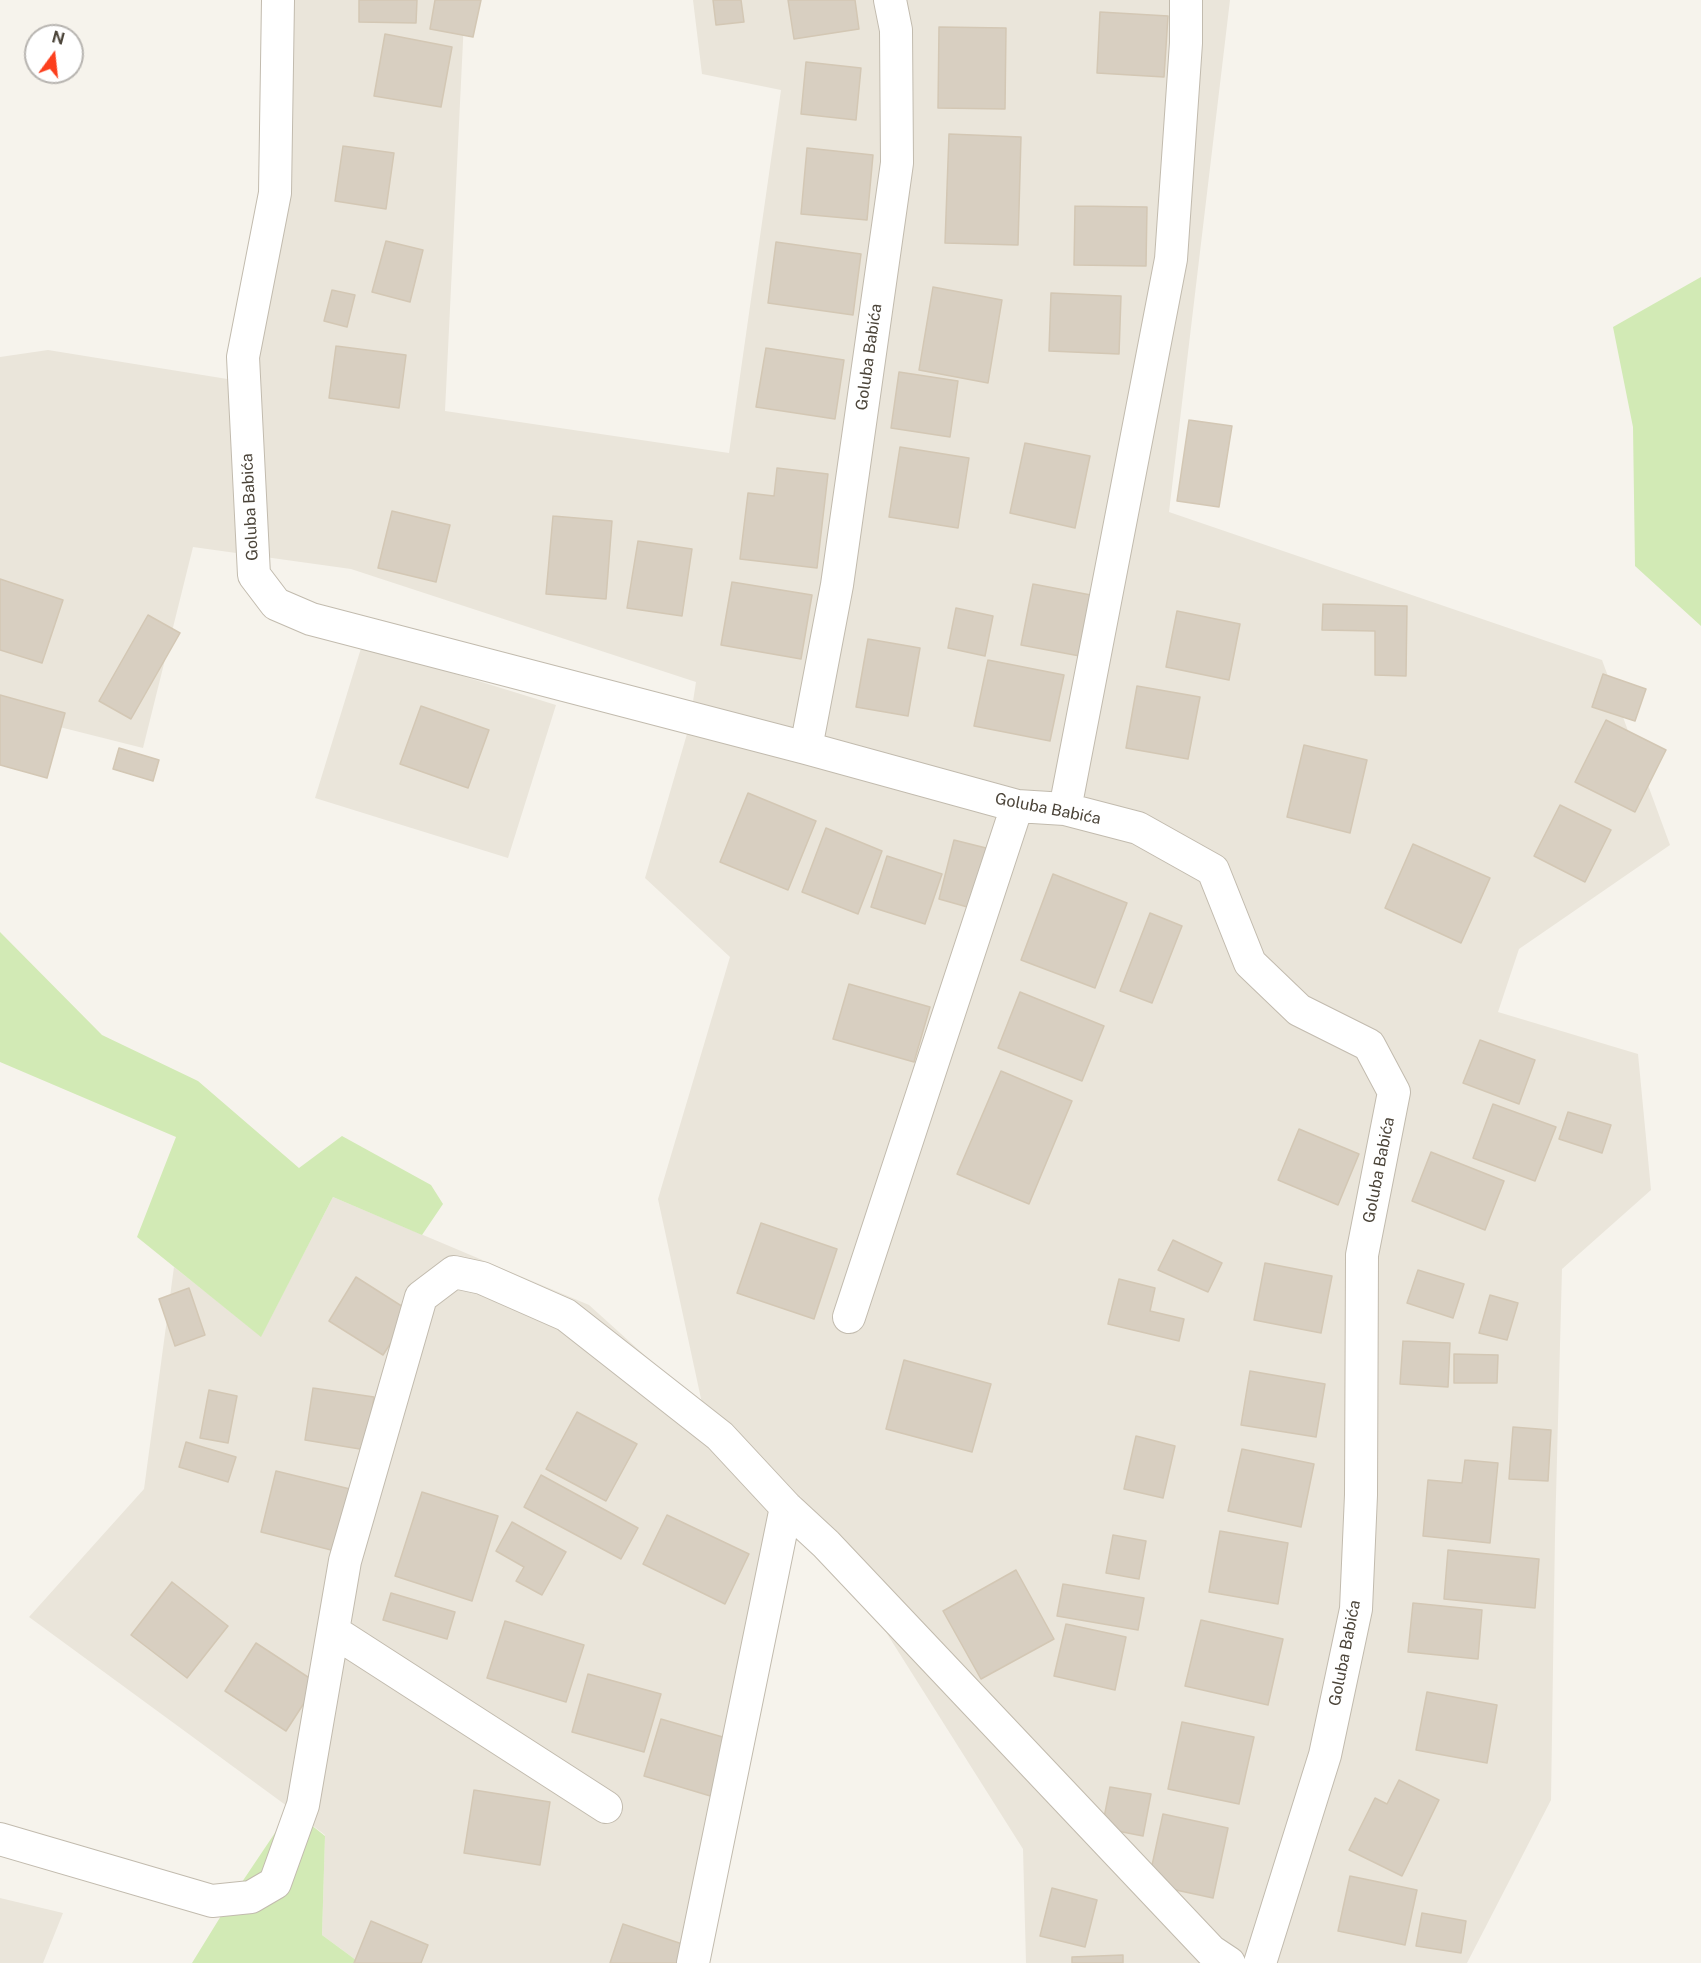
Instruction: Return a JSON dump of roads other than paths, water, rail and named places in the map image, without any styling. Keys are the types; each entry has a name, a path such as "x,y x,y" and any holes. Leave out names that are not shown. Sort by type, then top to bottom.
{"street":[{"name":"Goluba Babića","path":"278,0 275,194 243,357 254,574 276,604 311,619 806,748 1017,806 1065,809 1138,828 1214,870 1250,963 1299,1010 1369,1045 1394,1092 1362,1255 1361,1495 1356,1609 1325,1755 1260,1963"},
{"name":"Goluba Babića","path":"806,748 837,585 897,163 896,30 890,0"},
{"path":"1065,809 1171,259 1186,43 1186,0"},
{"path":"849,1317 1017,806"},
{"path":"0,1839 212,1901 252,1897 275,1883 303,1805 345,1561 421,1297 454,1272 482,1278 566,1315 720,1436 786,1507 826,1544 1211,1951 1229,1963"},
{"path":"693,1963 786,1507"},
{"path":"333,1631 606,1807"}]}
